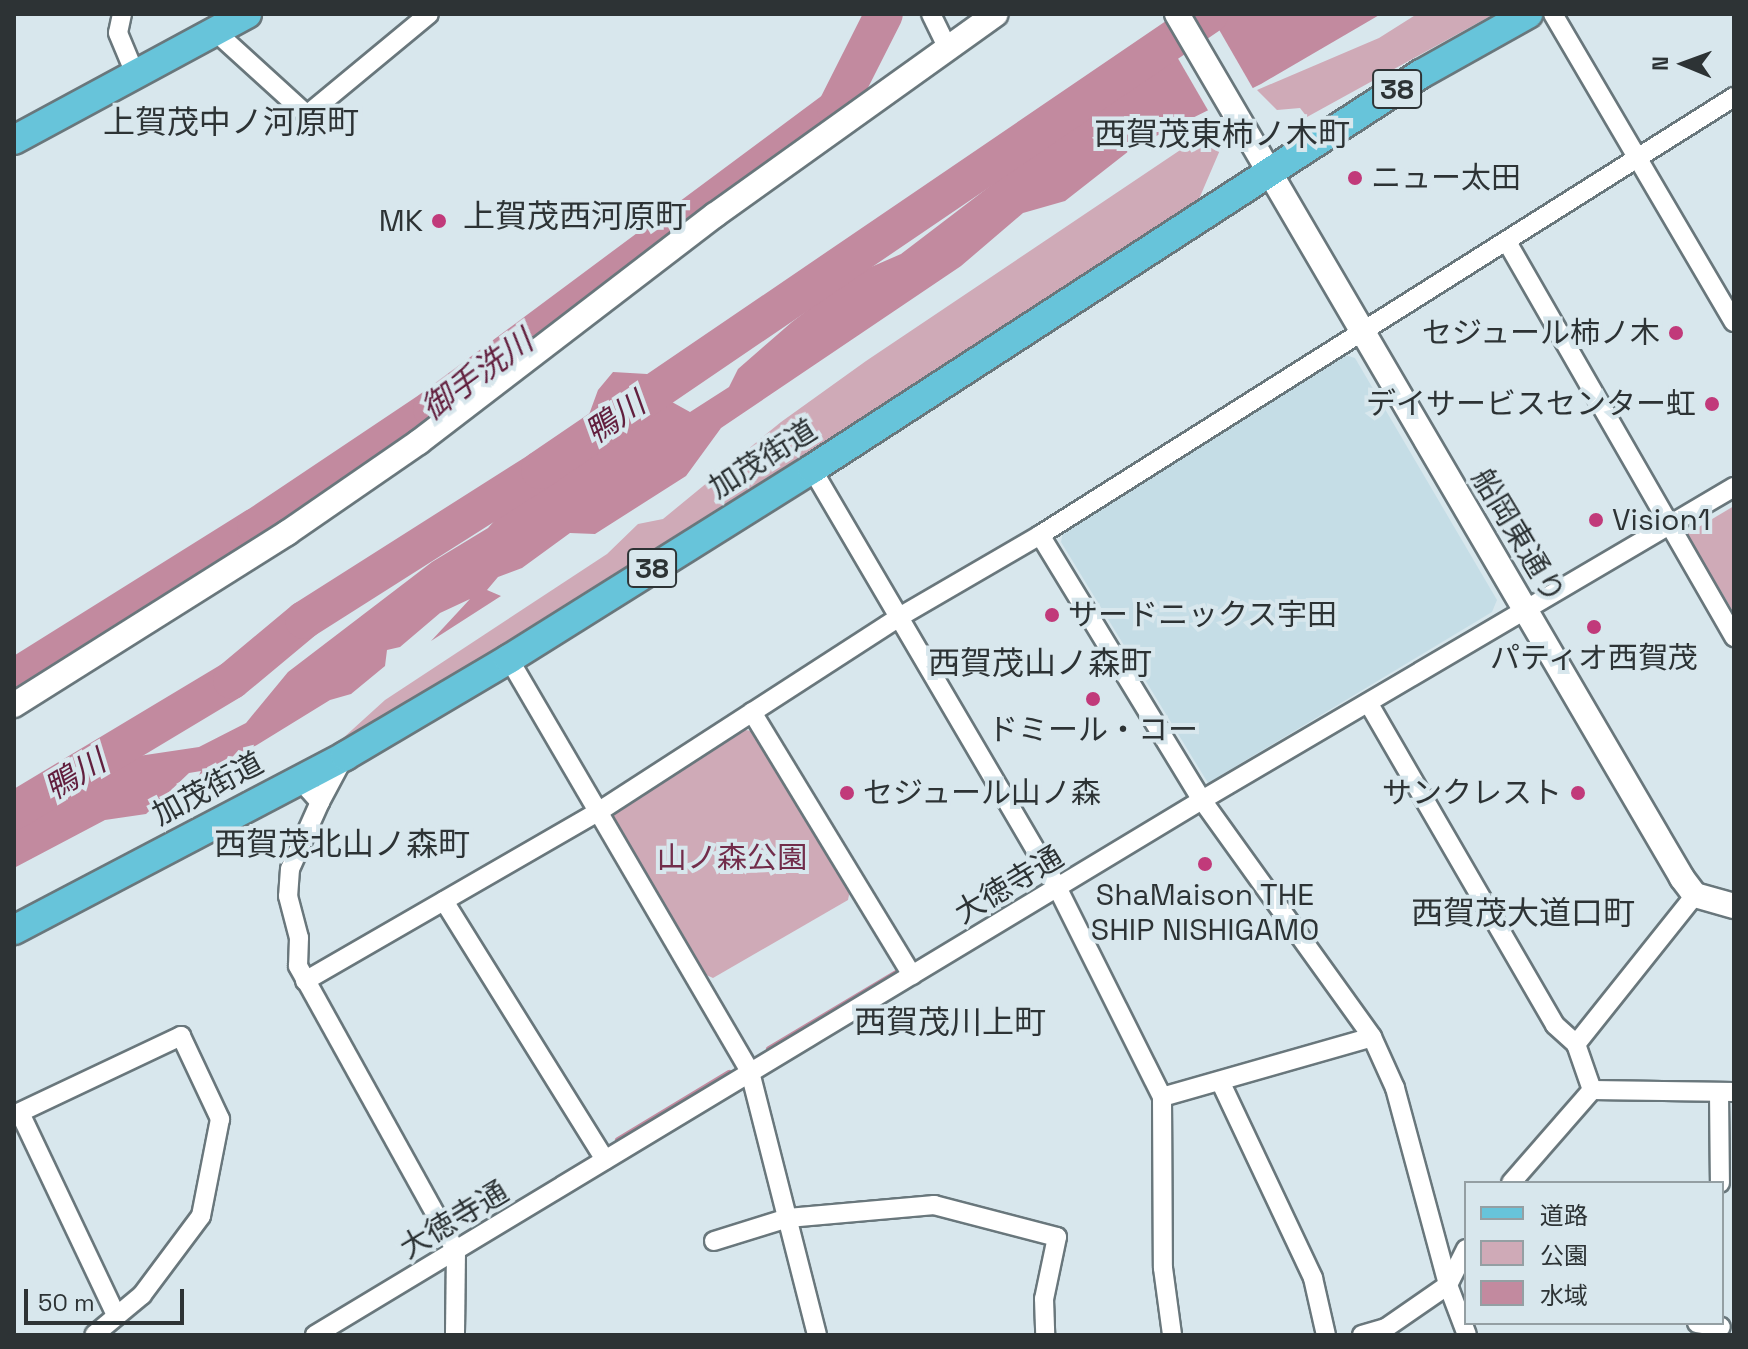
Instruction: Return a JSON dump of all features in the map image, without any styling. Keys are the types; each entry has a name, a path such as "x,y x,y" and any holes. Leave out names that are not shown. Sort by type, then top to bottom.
{"main road":[{"path":"14,140 136,76 214,28 247,14"},
{"name":"加茂街道","path":"14,930 345,756 509,659 812,469 1421,74 1528,14"}],"street":[{"path":"122,14 118,33 136,76"},
{"path":"214,28 307,115 429,14"},
{"path":"931,14 948,49"},
{"path":"14,705 287,533 419,442 715,215 996,14"},
{"name":"船岡東通り","path":"1177,14 1359,330 1695,895"},
{"path":"1553,14 1734,322"},
{"path":"305,981 598,812 901,616 1040,535 1359,330 1507,242 1734,97"},
{"path":"1507,242 1667,526 1734,637"},
{"path":"812,469 901,616 1058,889 1162,1097 1163,1268 1172,1335"},
{"name":"大徳寺通","path":"315,1335 1202,800 1734,487"},
{"path":"1040,535 1202,800 1372,1037 1395,1088 1448,1285 1464,1324"},
{"path":"509,659 750,1072 817,1335"},
{"path":"1369,704 1555,1025 1576,1044 1592,1090"},
{"path":"752,712 912,975"},
{"path":"345,756 290,869 288,896 305,981 456,1251 455,1335"},
{"path":"300,780 320,802"},
{"path":"1576,1044 1695,895 1734,906"},
{"path":"444,901 605,1160"},
{"path":"94,1335 142,1295 201,1216 220,1119 181,1036 17,1114 116,1315"},
{"path":"1162,1097 1372,1037"},
{"path":"1220,1081 1313,1278 1326,1335"},
{"path":"1513,1181 1592,1090 1727,1092 1720,1181"},
{"path":"714,1241 788,1218 934,1205 1057,1237 1044,1299 1045,1335"},
{"path":"1362,1335 1386,1328 1448,1285 1464,1253"}],"shaded area":[{"path":"1342,354 1355,358 1497,600 1492,612 1208,783 1061,542 1064,528"}],"green space":[{"path":"1417,14 1494,14 1307,117 1300,108 1277,110 1257,90 1379,38"},
{"path":"1219,124 1220,150 1199,199 718,514 345,747 342,739 385,700 607,554 638,524 663,519 781,422 866,361"},
{"path":"1734,506 1734,613 1687,534"},
{"name":"山ノ森公園","path":"739,729 752,731 850,890 848,900 713,978 704,974 613,823 614,811"}],"water":[{"path":"1174,14 1381,14 1261,84 1134,147 1065,201 1023,213 961,266 721,428 686,476 595,534 570,533 522,568 498,577 487,590 501,596 431,641 470,599 440,613 400,647 387,650 385,666 351,694 330,700 195,783 201,771 189,773 146,814 105,820 14,868 14,828 104,767 132,757 199,747 246,723 288,672 432,562 488,528 506,508 535,494 587,420 598,390 613,372 647,374 672,402 690,412 729,387 738,369 792,322 855,274 901,254 1132,78 1171,35"}],"pier":[{"path":"1170,14 1210,14 1255,92 1209,112 1165,36"}],"waterway":[{"name":"御手洗川","path":"14,678 256,527 432,409 836,109 884,14"},
{"name":"鴨川","path":"14,811 232,680 304,620 540,470 1210,14"},
{"path":"769,1049 900,971"},
{"path":"618,1140 729,1073"}],"place":[{"name":"ニュー太田","path":"1355,178"},
{"name":"MK","path":"439,221"},
{"name":"セジュール柿ノ木","path":"1676,333"},
{"name":"デイサービスセンター虹","path":"1712,404"},
{"name":"Vision1","path":"1596,520"},
{"name":"サードニックス宇田","path":"1052,615"},
{"name":"パティオ西賀茂","path":"1594,627"},
{"name":"ドミール・コー","path":"1093,699"},
{"name":"セジュール山ノ森","path":"847,793"},
{"name":"サンクレスト","path":"1578,793"},
{"name":"ShaMaison THE SHIP NISHIGAMO","path":"1205,864"}],"district":[{"name":"上賀茂中ノ河原町","path":"231,122"},
{"name":"西賀茂東柿ノ木町","path":"1222,134"},
{"name":"上賀茂西河原町","path":"575,216"},
{"name":"西賀茂山ノ森町","path":"1040,663"},
{"name":"西賀茂北山ノ森町","path":"342,844"},
{"name":"西賀茂大道口町","path":"1523,913"},
{"name":"西賀茂川上町","path":"950,1022"}]}
